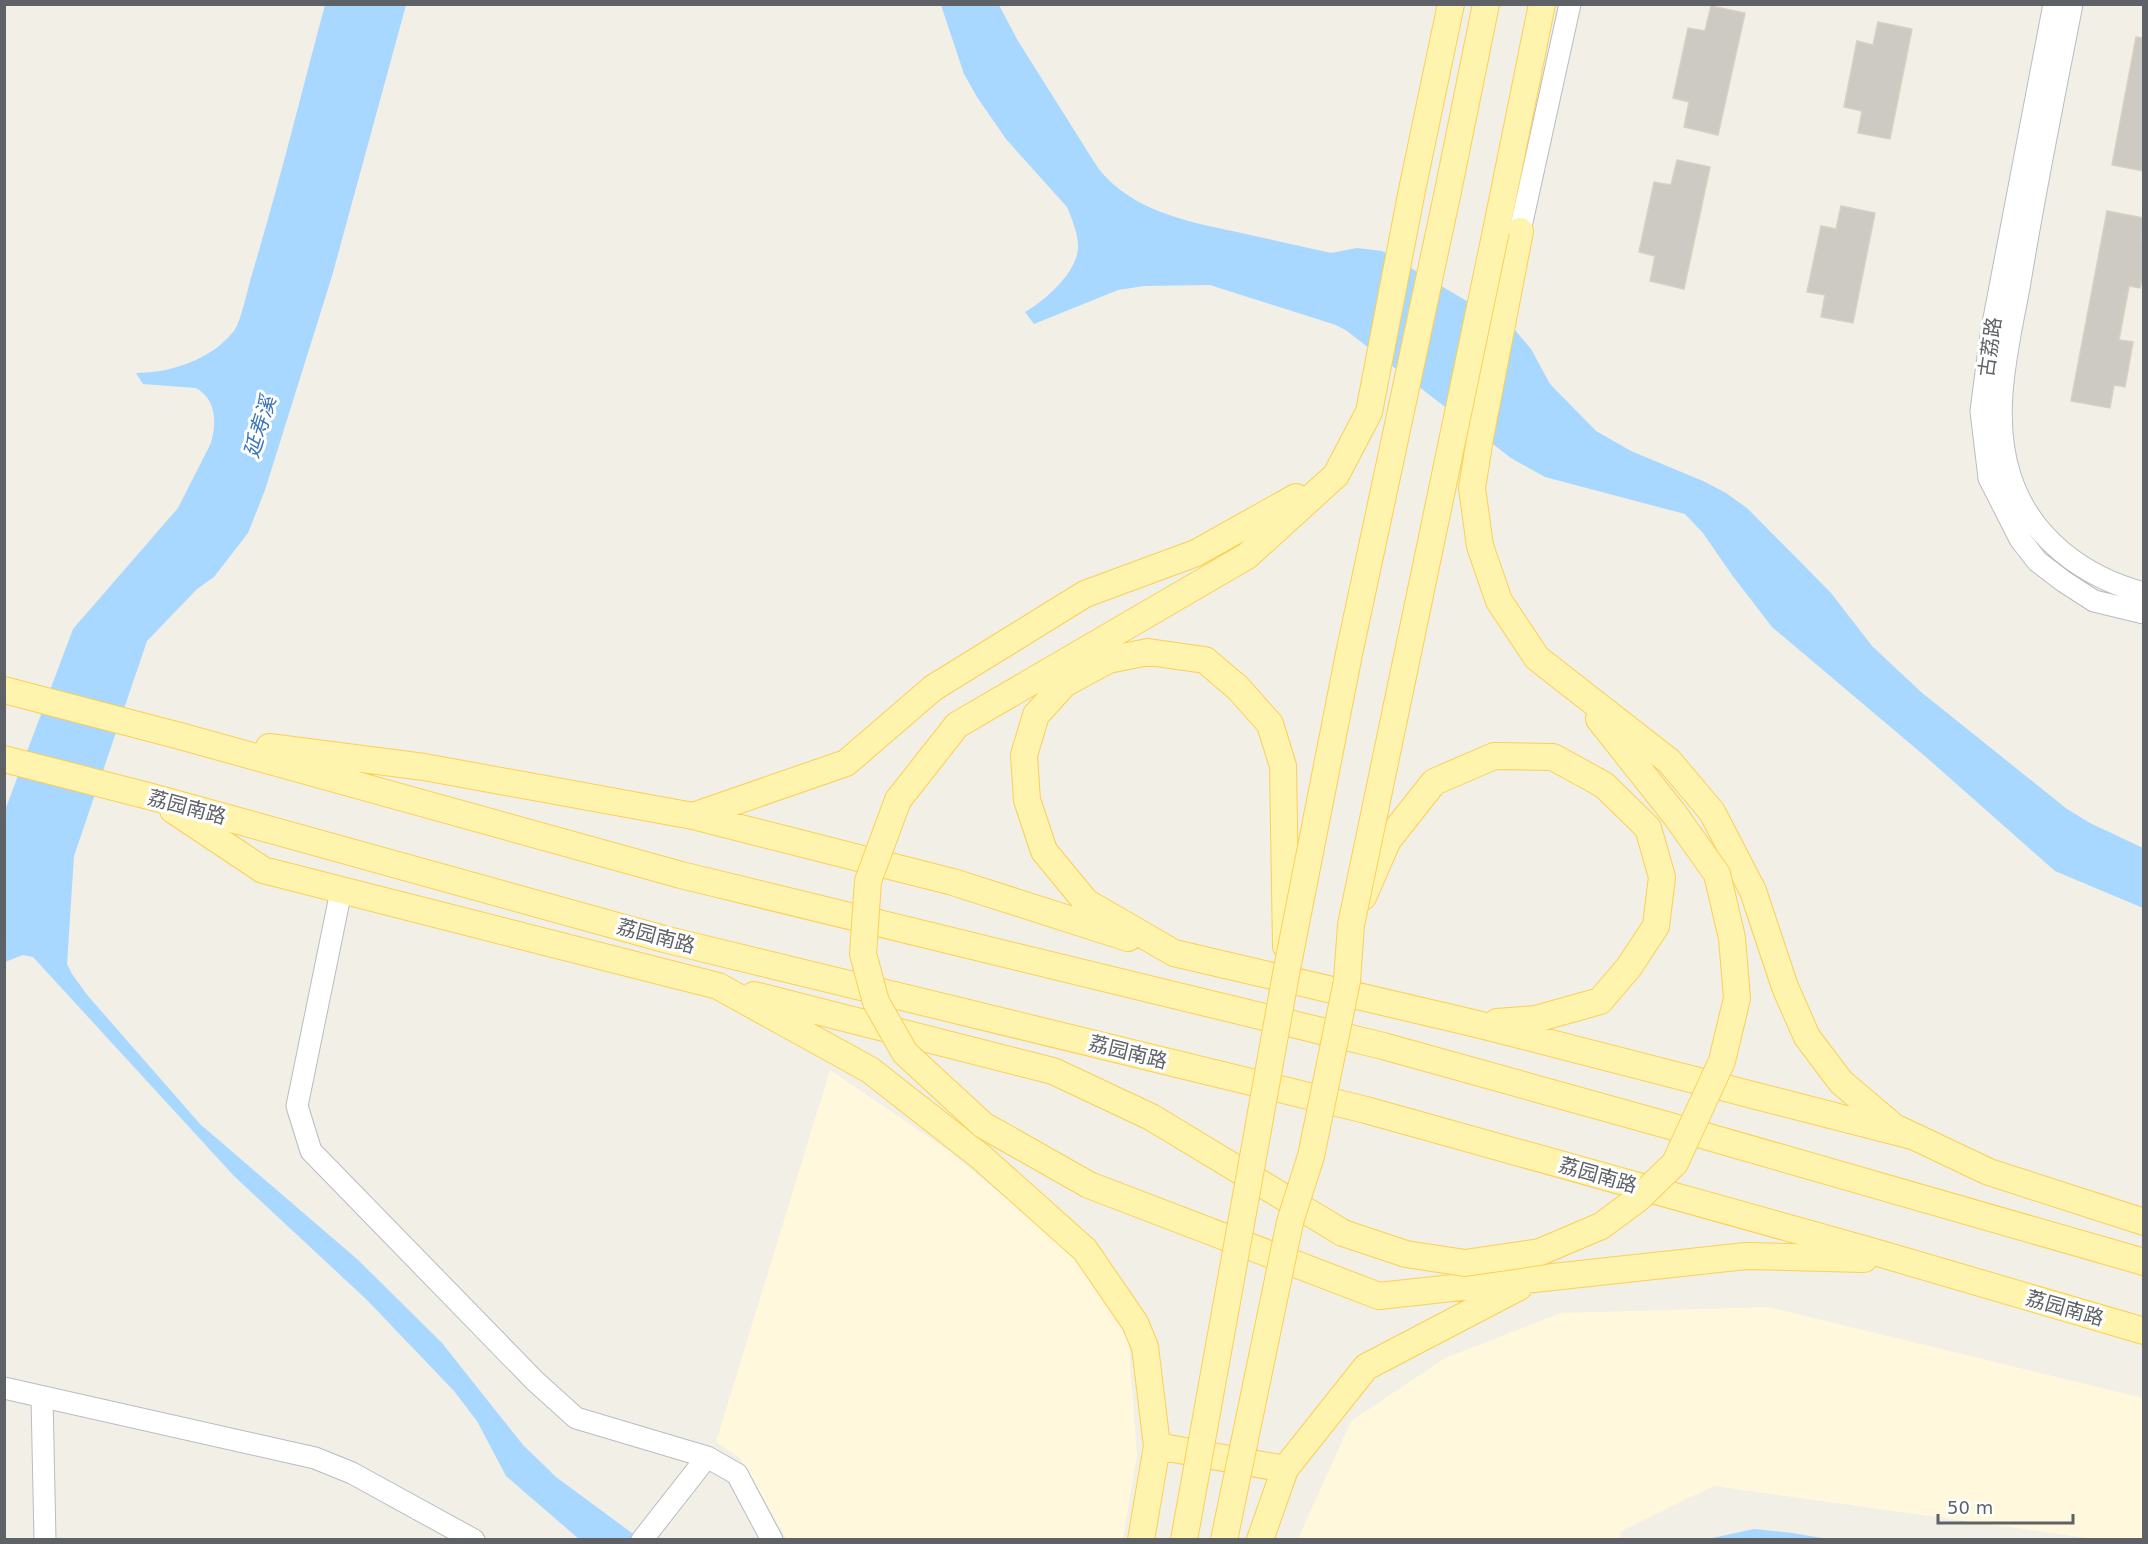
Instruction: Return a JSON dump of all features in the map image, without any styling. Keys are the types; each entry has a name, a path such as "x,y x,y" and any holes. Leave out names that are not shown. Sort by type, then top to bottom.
{"main road":[{"path":"1451,4 1369,412 1336,475 1246,556 957,725 898,800 868,881 863,954 876,1002 905,1053 983,1125 1089,1185 1379,1296 1746,1256 1901,1260"},
{"path":"1184,1539 1286,974 1349,654 1486,4"},
{"path":"1542,4 1472,488 1480,546 1499,601 1537,658 1669,761 1712,812 1753,891 1785,987 1807,1037 1841,1082 1894,1127 1989,1172 2144,1222"},
{"path":"1224,1539 1290,1222 1311,1156 1347,981 1351,925 1508,231"},
{"path":"693,816 846,763 933,688 1085,594 1196,553 1336,475"},
{"path":"1174,953 1086,902 1044,851 1027,800 1024,755 1036,715 1064,684 1108,660 1148,652 1205,660 1238,688 1270,724 1283,766 1286,974"},
{"path":"156,798 263,870 1053,1071 1150,1117 1343,1233 1406,1254 1465,1263 1540,1252 1601,1226 1639,1198 1675,1163 1722,1061 1737,998 1732,938 1717,874 1676,815 1575,688"},
{"path":"16,693 681,874 1383,1046 1704,1135 2144,1262"},
{"path":"180,736 424,767 693,816 953,882 1174,953 1477,1024 1916,1137"},
{"path":"1351,925 1388,840 1434,782 1494,756 1552,757 1604,785 1648,828 1662,878 1656,926 1629,967 1600,1001 1536,1019 1477,1024"},
{"name":"荔园南路","path":"8,760 156,798 664,939 1366,1110 2144,1330"},
{"path":"718,986 870,1070 981,1157 1085,1250 1135,1323 1145,1347 1157,1446 1141,1539"},
{"path":"1260,1539 1285,1469 1366,1367 1532,1280"},
{"path":"1157,1446 1285,1469"}],"street":[{"path":"1508,231 1570,4"},
{"name":"古荔路","path":"2054,4 1991,334 1981,411 1989,478 2020,539 2037,561 2094,601 2144,613"},
{"name":"古荔路","path":"2072,4 2035,192 2006,364 2001,421 2004,448 2010,475 2019,497 2050,542 2067,558 2103,579 2144,593"},
{"path":"341,891 297,1106 311,1151 535,1381 576,1418 707,1457 737,1474 772,1539"},
{"path":"4,1388 315,1458 352,1473 474,1539"},
{"path":"42,1397 45,1539"},
{"path":"642,1539 707,1457"}],"shaded area":[{"path":"830,1070 945,1148 1071,1251 1127,1324 1137,1455 1123,1539 787,1539 740,1458 716,1442"},
{"path":"1769,1307 2143,1398 2143,1539 2095,1539 1714,1486 1621,1531 1620,1539 1298,1539 1351,1421 1445,1358 1561,1313"}],"water":[{"name":"延寿溪","path":"325,5 406,5 332,276 265,490 248,533 214,577 197,589 147,641 74,856 67,964 88,996 200,1124 357,1259 442,1343 523,1445 556,1477 640,1539 579,1539 506,1476 477,1421 454,1391 367,1300 234,1176 33,957 23,955 5,962 4,813 73,629 178,508 213,435 213,412 208,398 203,393 196,388 143,384 136,373 177,367 203,357 225,341 237,326"},
{"path":"941,5 999,5 1018,41 1098,168 1127,195 1179,218 1331,253 1357,248 1382,251 1514,329 1531,349 1550,384 1596,431 1631,451 1703,481 1726,493 1747,508 1831,593 1872,646 1921,692 2067,809 2090,823 2143,848 2143,908 2055,871 1926,757 1772,627 1703,533 1685,514 1545,477 1511,458 1347,331 1336,325 1210,285 1144,286 1118,290 1034,324 1025,312 1052,292 1068,274 1077,254 1078,244 1075,230 1067,207 1006,139 977,97 964,74"},
{"path":"1754,1529 1792,1533 1828,1539 1708,1539"}],"building":[{"path":"1711,6 1745,13 1718,135 1684,127 1689,102 1673,98 1688,28 1705,31"},
{"path":"1878,22 1912,29 1890,139 1858,133 1862,111 1844,107 1857,41 1873,45"},
{"path":"2136,37 2144,38 2144,171 2112,165"},
{"path":"1677,160 1710,167 1684,289 1650,281 1655,256 1639,252 1654,182 1671,185"},
{"path":"1841,206 1875,213 1853,323 1821,317 1825,295 1807,292 1821,226 1836,229"},
{"path":"2107,211 2144,218 2141,241 2144,241 2144,272 2140,288 2129,286 2119,340 2133,342 2125,387 2114,385 2110,408 2071,401"}]}
